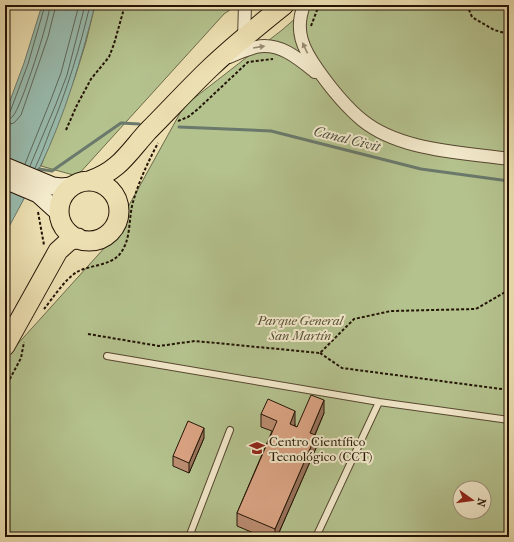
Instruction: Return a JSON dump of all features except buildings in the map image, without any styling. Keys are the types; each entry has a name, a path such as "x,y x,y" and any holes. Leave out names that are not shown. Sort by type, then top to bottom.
{"main road":[{"path":"5,180 61,187 81,183 102,176 110,171 120,163 142,138 210,68 284,5"},
{"path":"115,196 118,182 142,138"},
{"path":"5,166 31,184 60,218 66,229 78,238 96,240 111,230 116,223 119,214 115,196 104,185 97,182 81,183 66,191 60,206 60,218 56,241 44,276"},
{"path":"5,346 58,251 69,241 78,238"}],"street":[{"path":"244,38 245,5"},
{"path":"304,5 300,35 305,49 325,80"},
{"path":"210,68 229,56 256,47 268,46 285,50 325,80 361,119 377,130 418,146 509,159"}],"lane":[{"path":"107,356 379,402 509,420"},
{"path":"316,537 379,402"},
{"path":"189,537 230,430"}],"path":[{"path":"66,130 91,79 108,56 114,44 124,5"},
{"path":"300,35 308,31 311,27 319,5"},
{"path":"467,5 472,17 494,30 509,34"},
{"path":"172,123 188,117 198,109 248,62 274,59 281,49"},
{"path":"39,314 72,275 79,271 107,262 118,256 124,247 128,235 132,204 142,175 160,138"},
{"path":"36,208 45,248"},
{"path":"320,353 354,319 391,311 476,309 509,290"},
{"path":"88,334 159,346 195,341 320,353 342,368 509,390"},
{"path":"5,388 21,358 25,337"}],"green space":[{"path":"95,5 237,5 224,14 77,176 41,166 75,77 86,42"},
{"name":"Parque General San Martín","path":"311,5 509,5 509,537 5,537 5,358 107,245 184,106 282,30"}],"water":[{"path":"42,5 95,5 65,107 36,176 5,234 5,114 24,63"}],"waterway":[{"name":"Canal Civit","path":"39,169 52,171 121,123 139,124"},
{"name":"Canal Civit","path":"179,127 271,131 421,169 509,181"}],"place":[{"name":"Centro Científico Tecnológico (CCT)","path":"257,448"}]}
